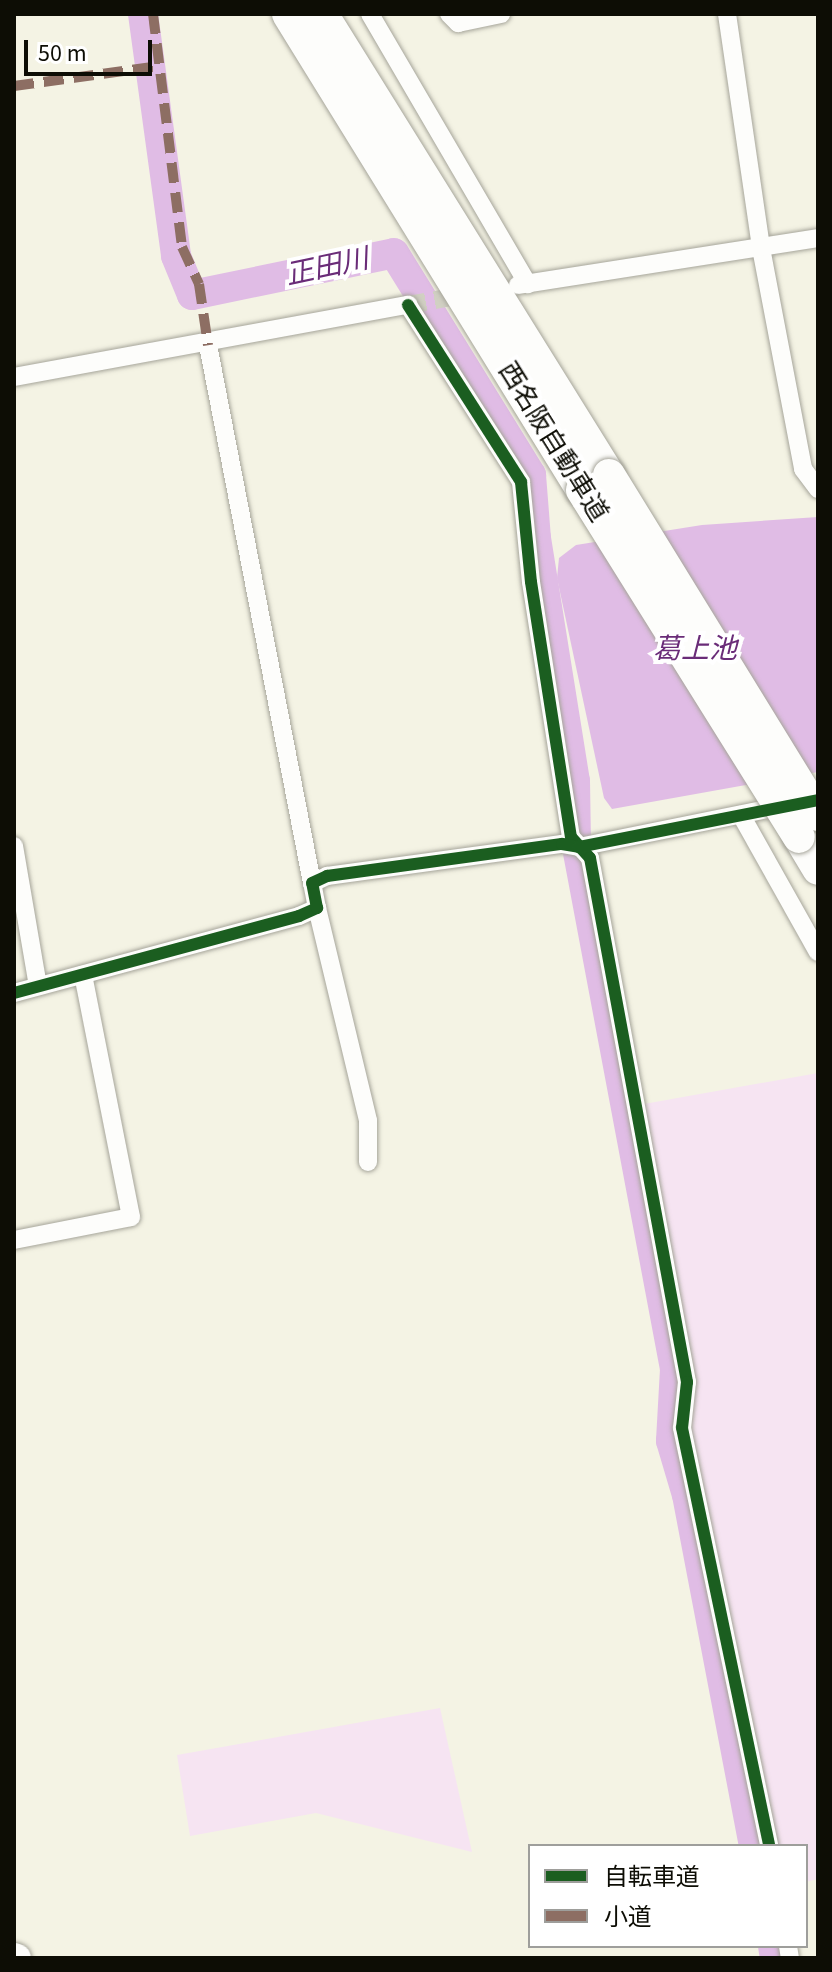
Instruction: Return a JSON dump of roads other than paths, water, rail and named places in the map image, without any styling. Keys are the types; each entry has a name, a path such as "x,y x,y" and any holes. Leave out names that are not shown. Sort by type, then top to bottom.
{"highway":[{"path":"276,14 376,154"},
{"name":"西名阪自動車道","path":"288,14 376,154 596,482"},
{"name":"西名阪自動車道","path":"322,14 596,482 808,826 818,869"}],"street":[{"path":"370,14 523,285 741,247 761,248 818,238"},
{"path":"449,14 458,23 501,14"},
{"path":"727,14 761,248 803,469 818,489"},
{"path":"14,377 108,358 208,345 408,305 521,482 531,582 571,837 590,858 687,1382 682,1428 769,1844"},
{"path":"208,345 317,908 368,1121 368,1162"},
{"path":"312,883 327,876 562,844 579,847 818,800"},
{"path":"741,815 818,952"},
{"path":"14,846 38,986"},
{"path":"14,993 317,908"},
{"path":"14,1240 131,1217 83,975"}],"water":[{"name":"葛上池","path":"818,517 818,772 612,809 604,798 557,578 559,558 576,545 702,525"}],"waterway":[{"name":"正田川","path":"143,14 176,256 192,295 394,253 531,475 536,538 575,781 576,842 675,1369 671,1441 687,1495 754,1844"},
{"name":"正田川","path":"773,1948 775,1958"}],"tunnel":[{"path":"408,305 468,294"}]}
